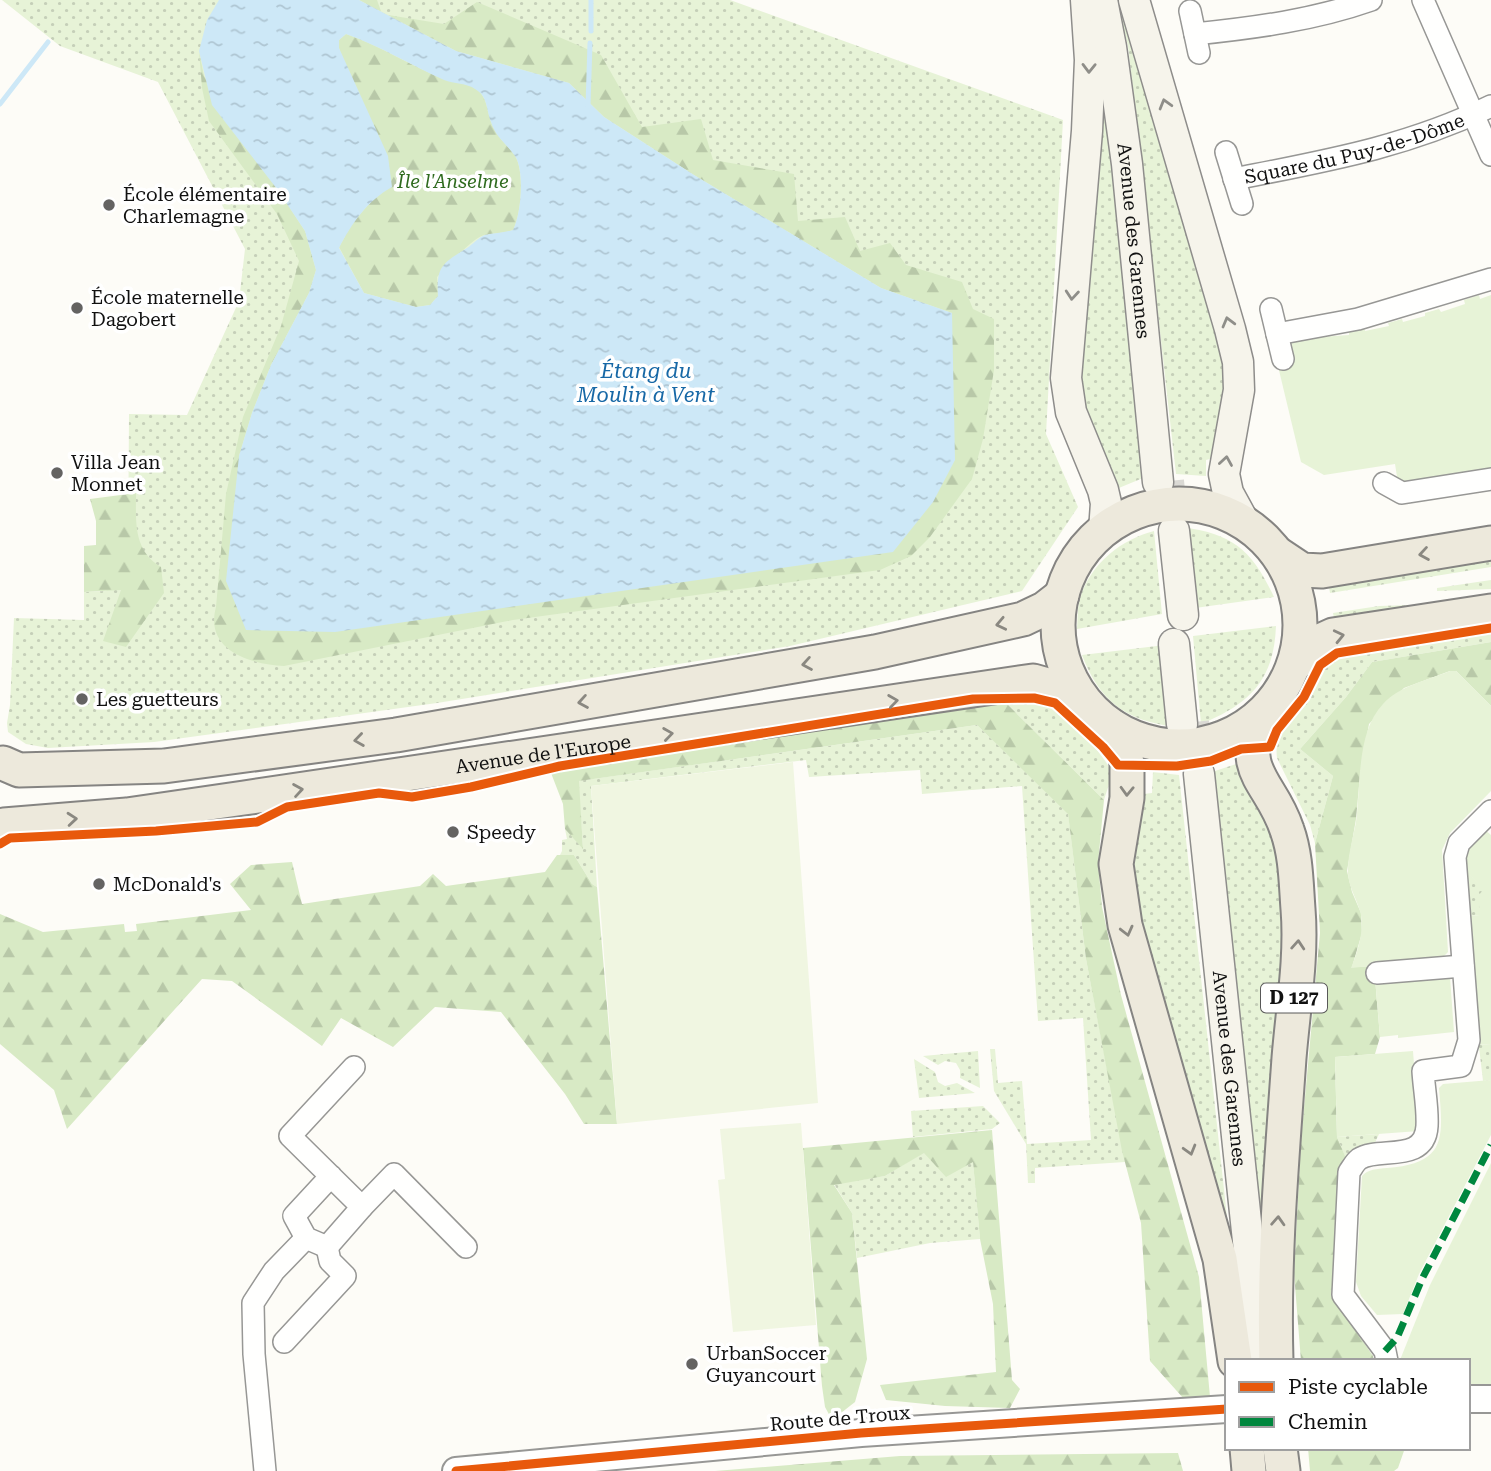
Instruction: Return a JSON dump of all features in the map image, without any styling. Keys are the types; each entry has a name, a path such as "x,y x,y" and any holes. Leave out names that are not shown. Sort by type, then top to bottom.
{"main road":[{"path":"1086,0 1090,60 1087,131 1066,378 1071,412 1103,490 1106,503 1104,531"},
{"name":"Avenue des Garennes","path":"1102,0 1127,164 1164,481 1136,164 1112,0"},
{"path":"1134,0 1238,362 1239,390 1224,474 1228,493 1245,524"},
{"path":"1278,554 1291,579 1299,606 1300,635 1294,665 1280,693 1259,717 1237,732 1213,742 1187,746 1161,745 1135,738 1112,726 1094,712 1079,694 1067,671 1060,645 1058,620 1062,595 1071,571 1085,550 1104,531 1132,515 1163,506 1206,507 1245,524 1278,554 1302,570 1322,571 1491,543"},
{"path":"1169,531 1188,723"},
{"name":"Avenue de l'Europe","path":"2,761 19,771 164,766 396,734 875,652 1023,619 1044,609 1062,595"},
{"path":"1294,665 1322,640 1333,635 1491,611"},
{"name":"Avenue de l'Europe","path":"2,827 127,815 205,804 1032,681 1079,694"},
{"name":"D 127","path":"1259,717 1252,738 1254,767 1287,828 1294,862 1299,926 1274,1289 1276,1359"},
{"path":"1112,726 1122,745 1127,765 1127,798 1116,864 1125,925 1220,1259 1235,1359"},
{"path":"2,761 12,777 15,794 10,815 2,827"},
{"name":"Avenue des Garennes","path":"1246,1359 1247,1322 1193,775 1254,1298 1265,1359"},
{"path":"1247,1450 1250,1471"},
{"path":"1280,1450 1283,1471"}],"street":[{"path":"1190,11 1197,43 1371,0"},
{"path":"1423,0 1482,110 1491,155"},
{"name":"Square du Puy-de-Dôme","path":"1234,179 1364,153 1419,136 1482,110"},
{"name":"Square du Puy-de-Dôme","path":"1226,152 1242,204"},
{"path":"1277,334 1358,318 1491,279"},
{"path":"1270,309 1283,359"},
{"path":"1384,483 1402,493 1491,479"},
{"path":"1387,1359 1385,1351 1343,1295 1349,1172 1357,1160 1370,1154 1398,1154 1423,1140 1427,1129 1423,1071 1461,1066 1469,1040 1455,857 1459,843 1491,811"},
{"path":"1377,973 1462,966"},
{"path":"354,1067 290,1136 362,1207"},
{"path":"327,1247 394,1174 466,1247"},
{"path":"327,1247 306,1238 294,1216 331,1176"},
{"path":"265,1471 254,1354 253,1303 274,1271 306,1238"},
{"path":"284,1342 345,1276 330,1261 327,1247"},
{"path":"1470,1399 1491,1399"},
{"name":"Route de Troux","path":"456,1471 535,1467 861,1433 1225,1409"}],"green space":[{"path":"2,0 730,0 1063,120 1046,434 1078,507 1022,591 790,646 437,703 154,742 48,748 26,744 8,732 7,723 14,618 84,620 84,592 106,591 128,561 129,414 187,415 239,301 245,249 158,82 60,46"},
{"path":"359,0 377,0 381,12"},
{"path":"1117,0 1121,0 1225,354 1226,397 1214,458 1206,460 1206,476 1176,474 1128,46"},
{"path":"477,2 601,55 642,127 701,119 713,160 794,174 798,221 845,217 860,251 890,243 906,265 962,282 973,309 994,319 994,370 983,439 972,479 930,537 911,556 880,570 513,620 284,666 245,658 224,644 217,634 214,622 226,494 243,417 281,326 299,261 277,214 209,121 202,88 199,51 204,76 305,231 316,270 309,293 271,365 239,456 952,313 881,288 604,117 569,83 456,51 387,15 444,24"},
{"name":"Île l'Anselme","path":"346,34 439,77 475,88 485,101 496,131 518,163 521,193 513,230 484,235 466,248 437,277 438,296 430,305 416,307 364,293 339,247 353,222 377,195 339,48 339,40"},
{"path":"1098,37 1143,478 1114,490 1074,386"},
{"path":"1479,295 1480,299 1491,295 1491,468 1398,483 1395,464 1324,475 1301,462 1277,362 1289,357 1291,339 1349,335 1349,331 1364,327 1365,331 1389,326 1388,323 1402,319 1403,322 1425,316 1425,313 1439,309 1441,312 1465,304 1464,300"},
{"path":"136,493 138,534 145,552 161,567 164,593 126,647 103,641 121,590 84,592 84,546 96,545 96,521 90,499"},
{"path":"1182,527 1215,534 1239,547 1258,567 1274,597 1188,609"},
{"path":"1154,531 1162,614 1077,629 1080,599 1086,583 1100,563 1120,546"},
{"path":"1491,554 1491,567 1330,593 1328,581"},
{"path":"1491,580 1491,589 1437,591 1437,588"},
{"path":"1444,604 1335,624 1333,613 1379,606"},
{"path":"1276,626 1270,661 1256,688 1233,708 1201,724 1193,636"},
{"path":"1491,633 1491,642 1372,662 1346,697 1300,749 1333,776 1315,843 1310,825 1277,758 1277,744 1282,732 1302,706 1322,668 1333,662 1375,650"},
{"path":"1491,642 1491,706 1456,671 1450,671 1404,688 1369,724 1347,871 1361,913 1362,933 1352,967 1374,966 1380,1037 1375,1054 1335,1057 1337,1137 1351,1170 1331,1295 1374,1359 1301,1359 1294,1273 1301,1141 1320,933 1315,843 1333,776 1300,749 1346,697 1372,662"},
{"path":"1165,645 1175,727 1128,714 1117,706 1097,685 1082,655"},
{"path":"1310,671 1296,703 1267,741 1266,725 1285,702 1299,676"},
{"path":"1456,671 1491,706 1491,791 1450,833 1442,850 1448,952 1441,959 1351,968 1362,925 1349,880 1348,864 1356,822 1361,760 1368,729 1383,704 1397,693"},
{"path":"1005,702 1048,706 1084,736 1109,766 1111,773 1104,800"},
{"path":"1005,702 1104,800 1098,863 1102,907 1121,995 1199,1277 1210,1397 1184,1399 1150,1361 1141,1223 1122,1151 1086,959 1068,814 977,725 579,781 583,849 565,829 563,804 551,773 915,712"},
{"path":"977,725 1068,813 1086,959 1125,1162 1035,1168 1035,1183 1028,1183 1026,1144 994,1091 990,1049 995,1049 998,1083 1022,1081 1027,1144 1091,1140 1083,1018 1038,1021 1022,786 922,794 920,770 809,777 806,760 591,786 597,887 592,884 574,855 560,855 562,840 567,839 565,829 583,847 578,781"},
{"path":"793,762 818,1103 617,1124 591,786"},
{"path":"1239,763 1281,846 1286,938 1262,1291 1209,773"},
{"path":"1153,772 1179,775 1235,1291 1124,853 1135,795 1152,793"},
{"path":"1484,829 1491,835 1491,1044 1476,1045 1466,916 1480,915 1478,896 1484,889 1462,868 1468,846"},
{"path":"557,855 574,855 592,884 597,887 617,1124 584,1124 565,1094 501,1012 435,1007 393,1047 341,1018 322,1046 232,981 202,979 67,1129 54,1090 0,1044 0,914 43,932 124,924 125,932 137,931 136,924 251,910 230,884 251,865 292,862 302,904 420,886 433,874 446,886 545,872"},
{"path":"1462,868 1485,889 1480,915 1466,916"},
{"path":"1450,977 1454,1032 1398,1038 1398,1035 1380,1037 1375,978"},
{"path":"1491,1044 1491,1080 1483,1081 1479,1047 1476,1045"},
{"path":"978,1051 980,1088 960,1078 956,1063 945,1061 938,1065 923,1056"},
{"path":"1413,1051 1419,1131 1337,1137 1335,1057"},
{"path":"914,1059 935,1072 938,1082 945,1086 957,1083 975,1093 919,1098"},
{"path":"1491,1080 1491,1135 1419,1274 1403,1314 1377,1315 1361,1296 1356,1282 1362,1176 1373,1170 1407,1165 1431,1154 1440,1134 1439,1088 1443,1084"},
{"path":"983,1106 1000,1123 992,1129 913,1137 911,1111"},
{"path":"801,1123 816,1325 733,1332 718,1180 725,1179 720,1129"},
{"path":"992,1130 1012,1380 1020,1389 1010,1408 945,1406 886,1400 880,1385 996,1372 993,1304 980,1239 973,1162 946,1177 924,1153 885,1176 834,1185 852,1213 867,1359 855,1402 832,1420 825,1407 822,1386 803,1148"},
{"path":"1379,1134 1373,1147 1349,1166 1337,1137"},
{"path":"924,1152 973,1161 980,1239 930,1243 857,1258 852,1213 834,1184 885,1176"},
{"path":"1491,1163 1491,1385 1470,1385 1470,1359 1400,1359 1430,1285"},
{"path":"1308,1450 1404,1450 1398,1468 1394,1471 1310,1471"},
{"path":"1178,1453 1183,1471 715,1471 900,1456"}],"water":[{"name":"Étang du Moulin à Vent","path":"219,0 359,0 456,51 569,83 604,117 881,288 952,313 955,460 933,502 893,552 335,632 246,630 226,581 239,456 271,365 309,293 316,270 305,231 277,189 212,105 199,51 207,20","holes":["346,34 444,80 472,87 479,92 496,132 518,163 521,193 513,230 483,236 447,262 438,278 438,296 430,305 416,307 364,293 339,248 361,213 392,187 388,156 339,48 339,40"]}],"waterway":[{"path":"591,0 591,31"},
{"path":"0,104 48,42"},
{"path":"588,106 590,43"}],"tunnel":[{"path":"1169,481 1174,531"},
{"path":"1194,722 1199,774"}],"marked path":[{"path":"1385,1351 1397,1338 1422,1279 1491,1145"}],"cycle path":[{"path":"0,844 10,838 156,831 257,822 287,807 379,793 412,797 471,787 560,766 973,699 1034,698 1055,703 1103,747 1118,765 1177,766 1211,761 1241,749 1270,747 1277,730 1304,697 1320,665 1337,653 1491,628"},
{"path":"456,1471 861,1433 1225,1409"}],"place":[{"name":"École élémentaire Charlemagne","path":"109,205"},
{"name":"École maternelle Dagobert","path":"77,308"},
{"name":"Villa Jean Monnet","path":"57,473"},
{"name":"Les guetteurs","path":"82,699"},
{"name":"Speedy","path":"453,832"},
{"name":"McDonald's","path":"99,884"},
{"name":"UrbanSoccer Guyancourt","path":"692,1364"}]}
